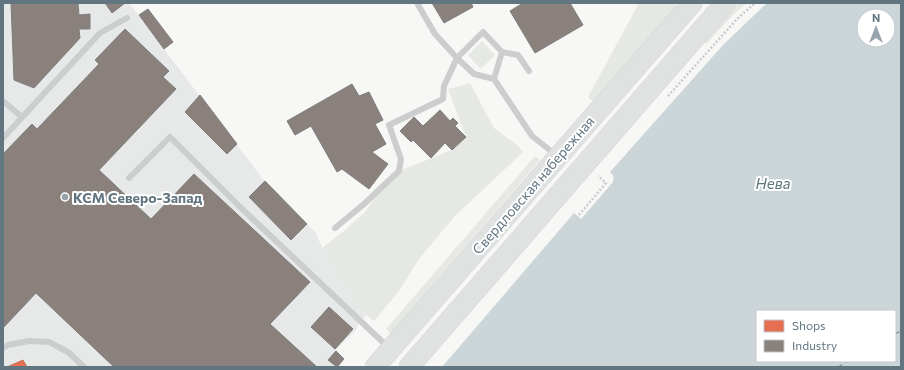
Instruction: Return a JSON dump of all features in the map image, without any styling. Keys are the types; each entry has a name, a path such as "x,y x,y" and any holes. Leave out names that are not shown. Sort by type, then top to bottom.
{"main road":[{"name":"Свердловская набережная","path":"409,367 725,3"},
{"name":"Свердловская набережная","path":"375,367 689,4"}],"lane":[{"path":"417,3 435,34 474,74 494,80 532,136 558,157"},
{"path":"3,138 100,33 127,18"},
{"path":"335,228 364,204 398,171 401,159 389,125 442,99 444,86 457,58 483,32 502,52 518,55 529,71"},
{"path":"494,80 502,52"},
{"path":"3,101 22,117"},
{"path":"129,178 170,137 239,206 390,349"},
{"path":"3,348 8,345 29,341 49,342 68,352 84,367"}],"path":[{"path":"579,215 606,183 598,176"}],"shaded area":[{"path":"3,3 129,3 262,178 316,233 322,248 366,315 357,326 357,329 336,350 344,359 337,367 3,367"},
{"path":"639,3 675,3 675,9 594,102 588,97"},
{"path":"732,3 747,3 733,15 706,44 700,40"},
{"path":"482,41 495,55 481,69 468,55"},
{"path":"470,83 494,128 516,144 523,152 454,217 419,259 399,291 374,321 366,315 322,248 365,212 376,196 404,169 452,150 466,137 448,89"},
{"path":"535,156 540,160 391,333 386,329"}],"water":[{"name":"Нева","path":"767,3 901,3 901,367 442,367 574,213 581,219 613,182 614,179 610,172 723,45"}],"building: Shops":[{"path":"23,360 27,367 7,367"}],"building: Industry":[{"path":"11,3 78,3 79,15 90,14 90,29 79,29 80,38 34,88 14,80"},
{"path":"105,3 125,3 112,13"},
{"path":"432,3 471,3 473,7 444,23"},
{"path":"523,3 570,3 583,25 535,53 510,11"},
{"path":"148,9 173,42 164,49 139,15"},
{"name":"КСМ Северо-Запад","path":"125,29 169,71 163,77 176,89 99,170 151,219 194,174 310,282 270,324 317,367 114,367 36,293 3,328 3,154 32,124 37,129 99,64 95,60"},
{"path":"352,84 359,96 369,92 383,120 375,124 386,144 372,152 388,164 369,189 342,169 337,172 311,126 295,135 287,121"},
{"path":"200,95 237,144 227,154 185,112"},
{"path":"440,110 450,121 453,118 458,123 455,126 466,137 452,150 445,143 431,158 413,140 411,142 400,131 414,117 423,126"},
{"path":"265,181 307,224 291,240 249,197"},
{"path":"329,307 353,329 335,349 311,327"},
{"path":"336,351 344,359 337,367 328,360"}],"ferry route":[{"path":"896,334 901,331"},
{"path":"838,367 846,362"}],"place":[{"name":"КСМ Северо-Запад","path":"65,197"}]}
